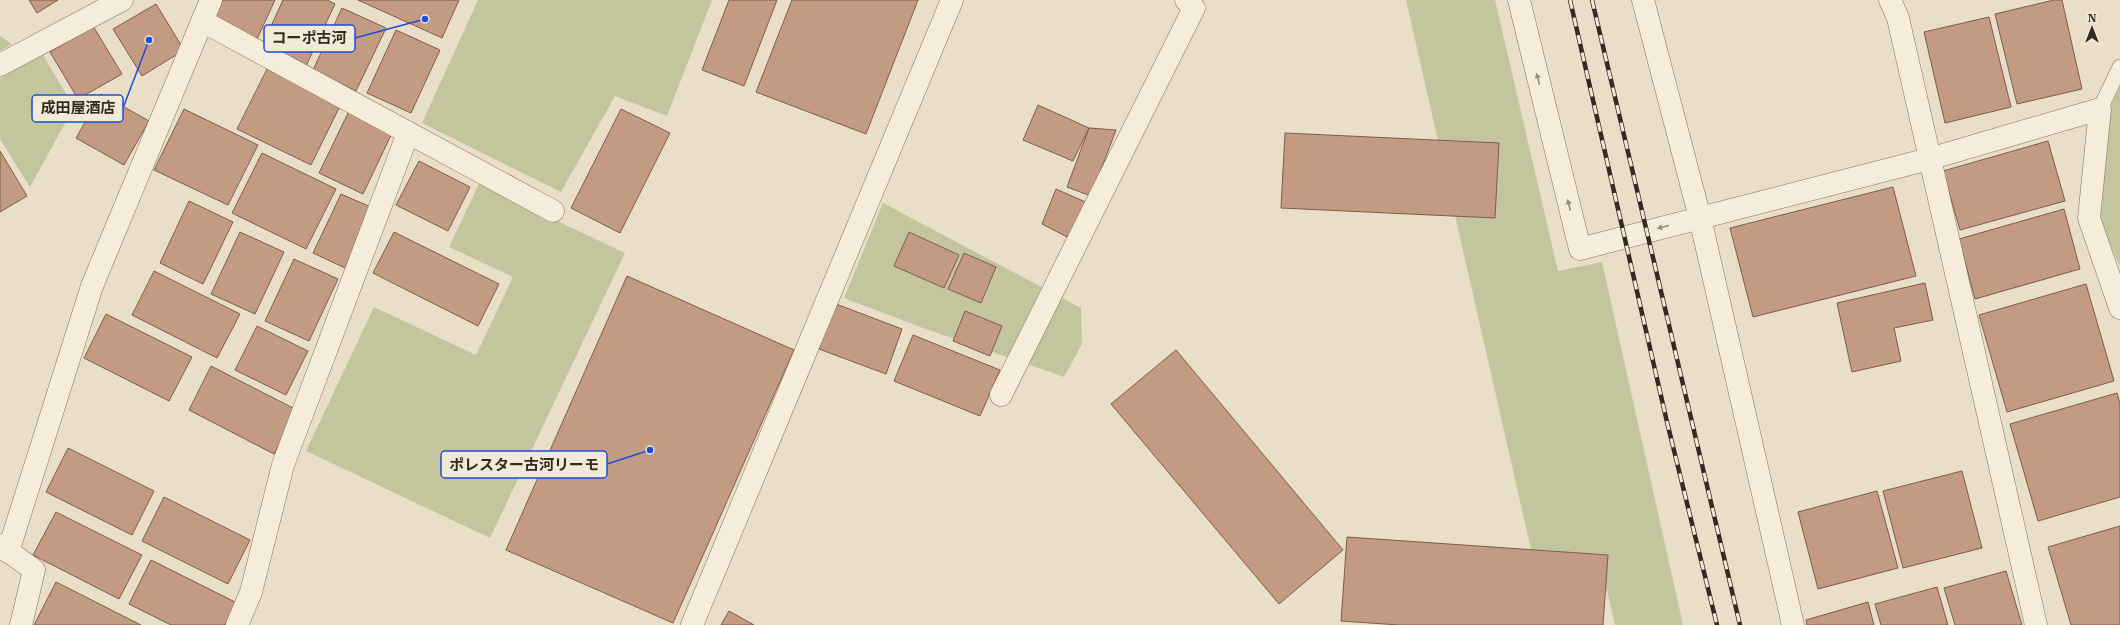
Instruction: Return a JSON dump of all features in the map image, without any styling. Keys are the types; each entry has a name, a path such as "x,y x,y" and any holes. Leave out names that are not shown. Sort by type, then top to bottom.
{"street":[{"path":"0,65 122,0"},
{"path":"21,625 34,570 4,548 92,286 211,0"},
{"path":"692,625 952,0"},
{"path":"1001,395 1194,8 1186,0"},
{"path":"1519,0 1580,249 1929,159 2100,108 2089,218 2120,308"},
{"path":"1643,0 1700,218 1793,625"},
{"path":"1890,0 1898,18 2036,625"},
{"path":"202,21 553,211"},
{"path":"237,625 251,592 283,465 408,133"}],"lane":[{"path":"2100,108 2120,66"}],"green space":[{"path":"478,0 712,0 667,116 615,96 561,192 422,123"},
{"path":"1406,0 1495,0 1558,271 1602,262 1683,625 1615,625 1607,590 1543,602"},
{"path":"0,36 12,44 0,51"},
{"path":"43,55 74,107 30,187 0,139 0,78"},
{"path":"2120,85 2120,267 2103,228 2099,202 2109,110"},
{"path":"479,184 625,253 490,538 306,451 374,307 476,355 513,277 449,247"},
{"path":"883,203 1081,308 1082,344 1064,377 923,328 844,298"}],"building":[{"path":"29,0 58,0 37,13"},
{"path":"222,0 275,0 257,39 213,19"},
{"path":"283,0 327,0 335,4 306,66 262,46"},
{"path":"358,0 459,0 442,38"},
{"path":"729,0 777,0 744,86 702,70"},
{"path":"792,0 918,0 866,134 756,92"},
{"path":"2054,0 2062,0 2082,89 2017,104 1995,14"},
{"path":"156,4 184,50 142,76 113,29"},
{"path":"342,8 386,28 356,91 313,70"},
{"path":"1989,17 2011,107 1945,123 1924,32"},
{"path":"93,26 122,74 78,99 50,52"},
{"path":"396,30 440,50 411,113 367,93"},
{"path":"267,69 341,104 311,165 237,129"},
{"path":"101,94 149,121 124,165 76,138"},
{"path":"1038,105 1089,128 1073,161 1023,140"},
{"path":"184,109 258,145 228,205 154,170"},
{"path":"621,109 670,133 620,233 571,208"},
{"path":"349,111 393,131 363,194 319,173"},
{"path":"1089,128 1116,130 1091,196 1067,187"},
{"path":"1285,133 1499,143 1495,218 1281,208"},
{"path":"2048,141 2065,201 1960,230 1943,171"},
{"path":"0,151 27,196 0,212"},
{"path":"262,153 336,189 306,249 232,213"},
{"path":"419,161 470,187 448,231 396,205"},
{"path":"1893,187 1916,276 1753,317 1730,228"},
{"path":"1056,189 1090,204 1073,240 1042,224"},
{"path":"341,194 373,208 345,268 313,253"},
{"path":"189,201 233,222 203,284 160,263"},
{"path":"2064,209 2080,269 1975,299 1959,239"},
{"path":"240,232 284,252 255,314 211,294"},
{"path":"394,232 499,284 478,326 373,273"},
{"path":"909,232 959,255 944,288 894,266"},
{"path":"964,253 996,267 981,303 948,289"},
{"path":"294,259 338,279 309,341 265,321"},
{"path":"154,271 240,314 217,358 132,315"},
{"path":"627,276 794,350 673,623 506,550"},
{"path":"1925,283 1933,320 1894,328 1901,361 1852,372 1837,303"},
{"path":"2086,284 2114,381 2007,412 1979,315"},
{"path":"836,304 902,329 886,374 819,349"},
{"path":"965,311 1002,326 990,356 953,341"},
{"path":"106,314 192,357 169,401 84,358"},
{"path":"257,326 308,351 286,395 235,370"},
{"path":"913,335 1000,370 980,416 894,381"},
{"path":"1176,350 1343,550 1279,604 1111,404"},
{"path":"211,366 297,410 274,454 189,410"},
{"path":"2117,393 2120,404 2120,497 2038,521 2010,424"},
{"path":"68,448 154,491 132,535 46,492"},
{"path":"1962,471 1982,548 1903,568 1883,491"},
{"path":"1877,491 1898,568 1818,589 1798,512"},
{"path":"164,497 250,540 228,584 142,541"},
{"path":"56,512 142,555 119,599 33,555"},
{"path":"2120,526 2120,625 2071,625 2048,547"},
{"path":"1347,537 1608,555 1603,625 1399,625 1341,621"},
{"path":"151,560 237,603 225,625 171,625 129,604"},
{"path":"2006,571 2022,625 1955,625 1944,588"},
{"path":"56,582 141,625 34,625"},
{"path":"1937,587 1948,625 1881,625 1875,604"},
{"path":"1868,602 1874,625 1807,625 1806,620"},
{"path":"729,611 754,625 721,625"}],"railway":[{"path":"1570,0 1667,422 1717,625"},
{"path":"1592,0 1740,625"}],"place":[{"name":"コーポ古河","path":"425,19"},
{"name":"成田屋酒店","path":"149,40"},
{"name":"ポレスター古河リーモ","path":"650,450"}]}
